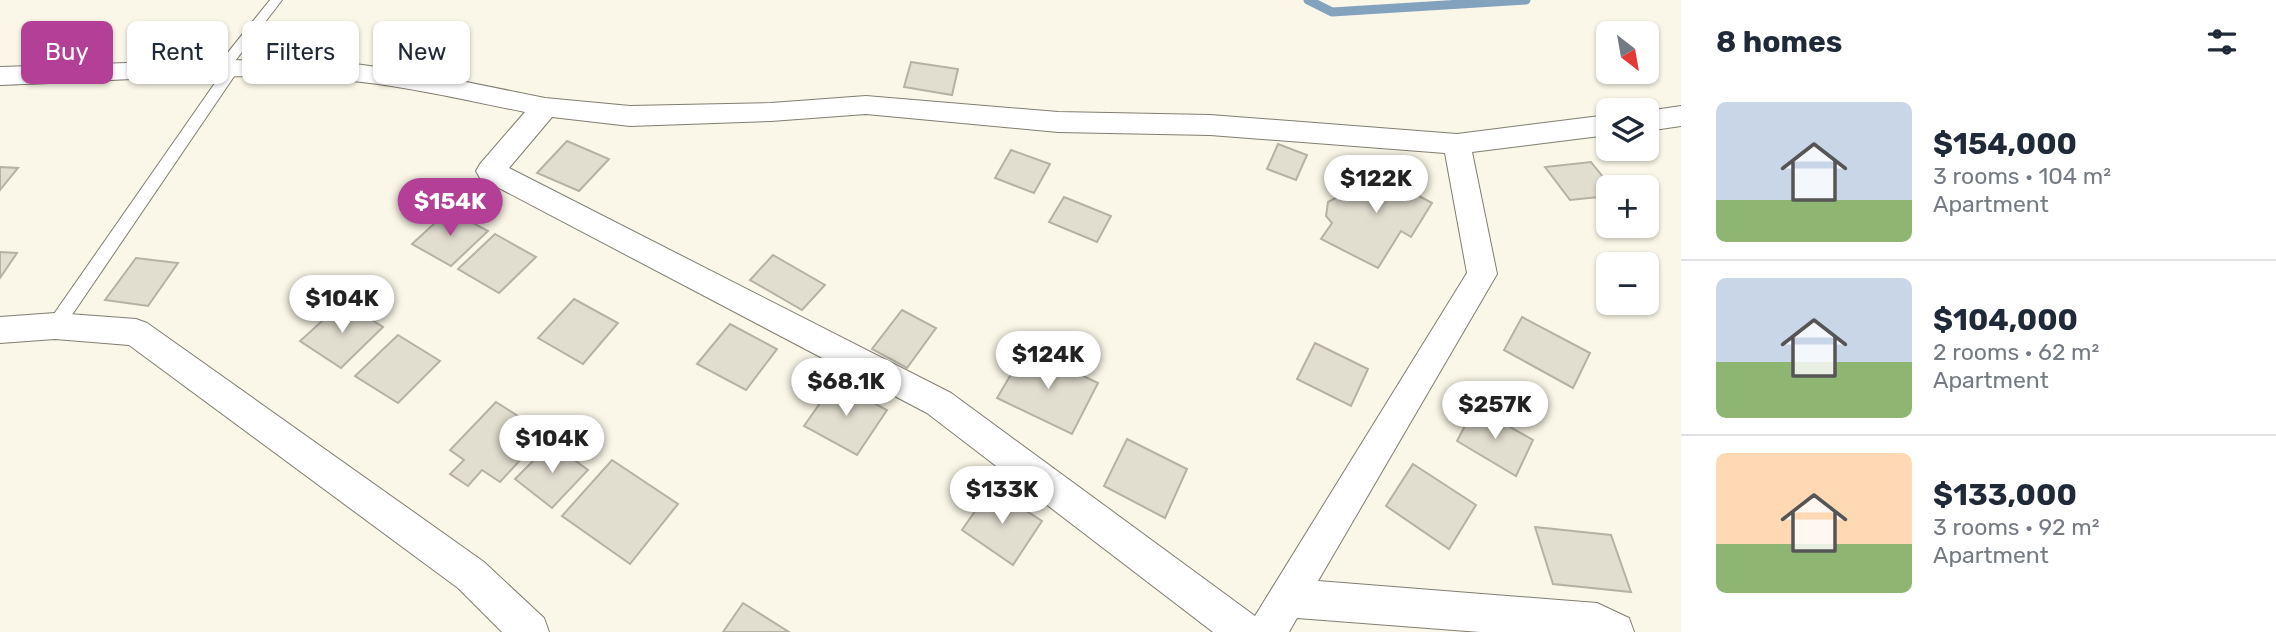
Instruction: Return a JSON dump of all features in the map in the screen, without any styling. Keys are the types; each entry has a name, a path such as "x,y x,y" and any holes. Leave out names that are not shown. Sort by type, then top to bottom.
{"street":[{"path":"228,69 341,71 427,83 545,107 630,116 771,112 866,105 1058,122 1210,125 1457,144 1596,127"},
{"path":"0,76 127,72"},
{"path":"545,107 490,172 939,403 1245,632"},
{"path":"1659,119 1681,116"},
{"path":"1266,632 1290,598 1482,274 1457,144"},
{"path":"0,330 55,326 136,332 471,575 530,632"},
{"path":"1290,598 1597,622 1615,632"}],"lane":[{"path":"228,68 276,0"},
{"path":"55,326 217,84"}],"building":[{"path":"911,62 958,69 952,95 904,87"},
{"path":"567,141 609,159 579,191 537,173"},
{"path":"1278,144 1307,155 1296,180 1267,169"},
{"path":"1011,150 1050,164 1034,193 995,178"},
{"path":"1591,162 1601,175 1596,175 1596,197 1570,200 1545,167"},
{"path":"0,167 18,168 0,190"},
{"path":"1388,168 1425,184 1417,195 1432,203 1411,237 1401,231 1378,268 1321,239 1332,223 1326,216 1328,202 1351,190 1366,174 1377,178"},
{"path":"1064,197 1111,216 1097,242 1049,222"},
{"path":"449,210 488,231 451,266 412,244"},
{"path":"495,234 536,257 499,293 458,269"},
{"path":"0,252 17,253 0,278"},
{"path":"773,255 825,285 802,310 750,280"},
{"path":"136,258 178,263 148,306 105,300"},
{"path":"574,299 618,323 583,364 538,338"},
{"path":"343,302 383,327 341,368 300,341"},
{"path":"902,310 936,328 907,368 872,349"},
{"path":"1522,317 1590,353 1573,388 1504,350"},
{"path":"730,324 777,349 746,390 697,364"},
{"path":"398,335 440,361 398,403 355,376"},
{"path":"1315,343 1368,369 1351,406 1297,379"},
{"path":"1026,349 1098,383 1072,434 997,398"},
{"path":"835,382 887,410 857,455 804,426"},
{"path":"496,402 545,433 500,482 482,470 468,486 450,474 464,460 450,450"},
{"path":"1475,407 1533,440 1516,476 1457,441"},
{"path":"1127,439 1187,469 1165,518 1104,486"},
{"path":"551,443 588,470 552,508 515,479"},
{"path":"612,460 678,504 630,564 562,516"},
{"path":"1413,464 1476,505 1449,549 1386,506"},
{"path":"991,488 1042,521 1013,565 962,530"},
{"path":"1535,527 1611,535 1631,592 1553,584"},
{"path":"743,603 789,632 723,632"}],"waterway":[{"path":"1308,0 1332,12 1526,0"}]}
